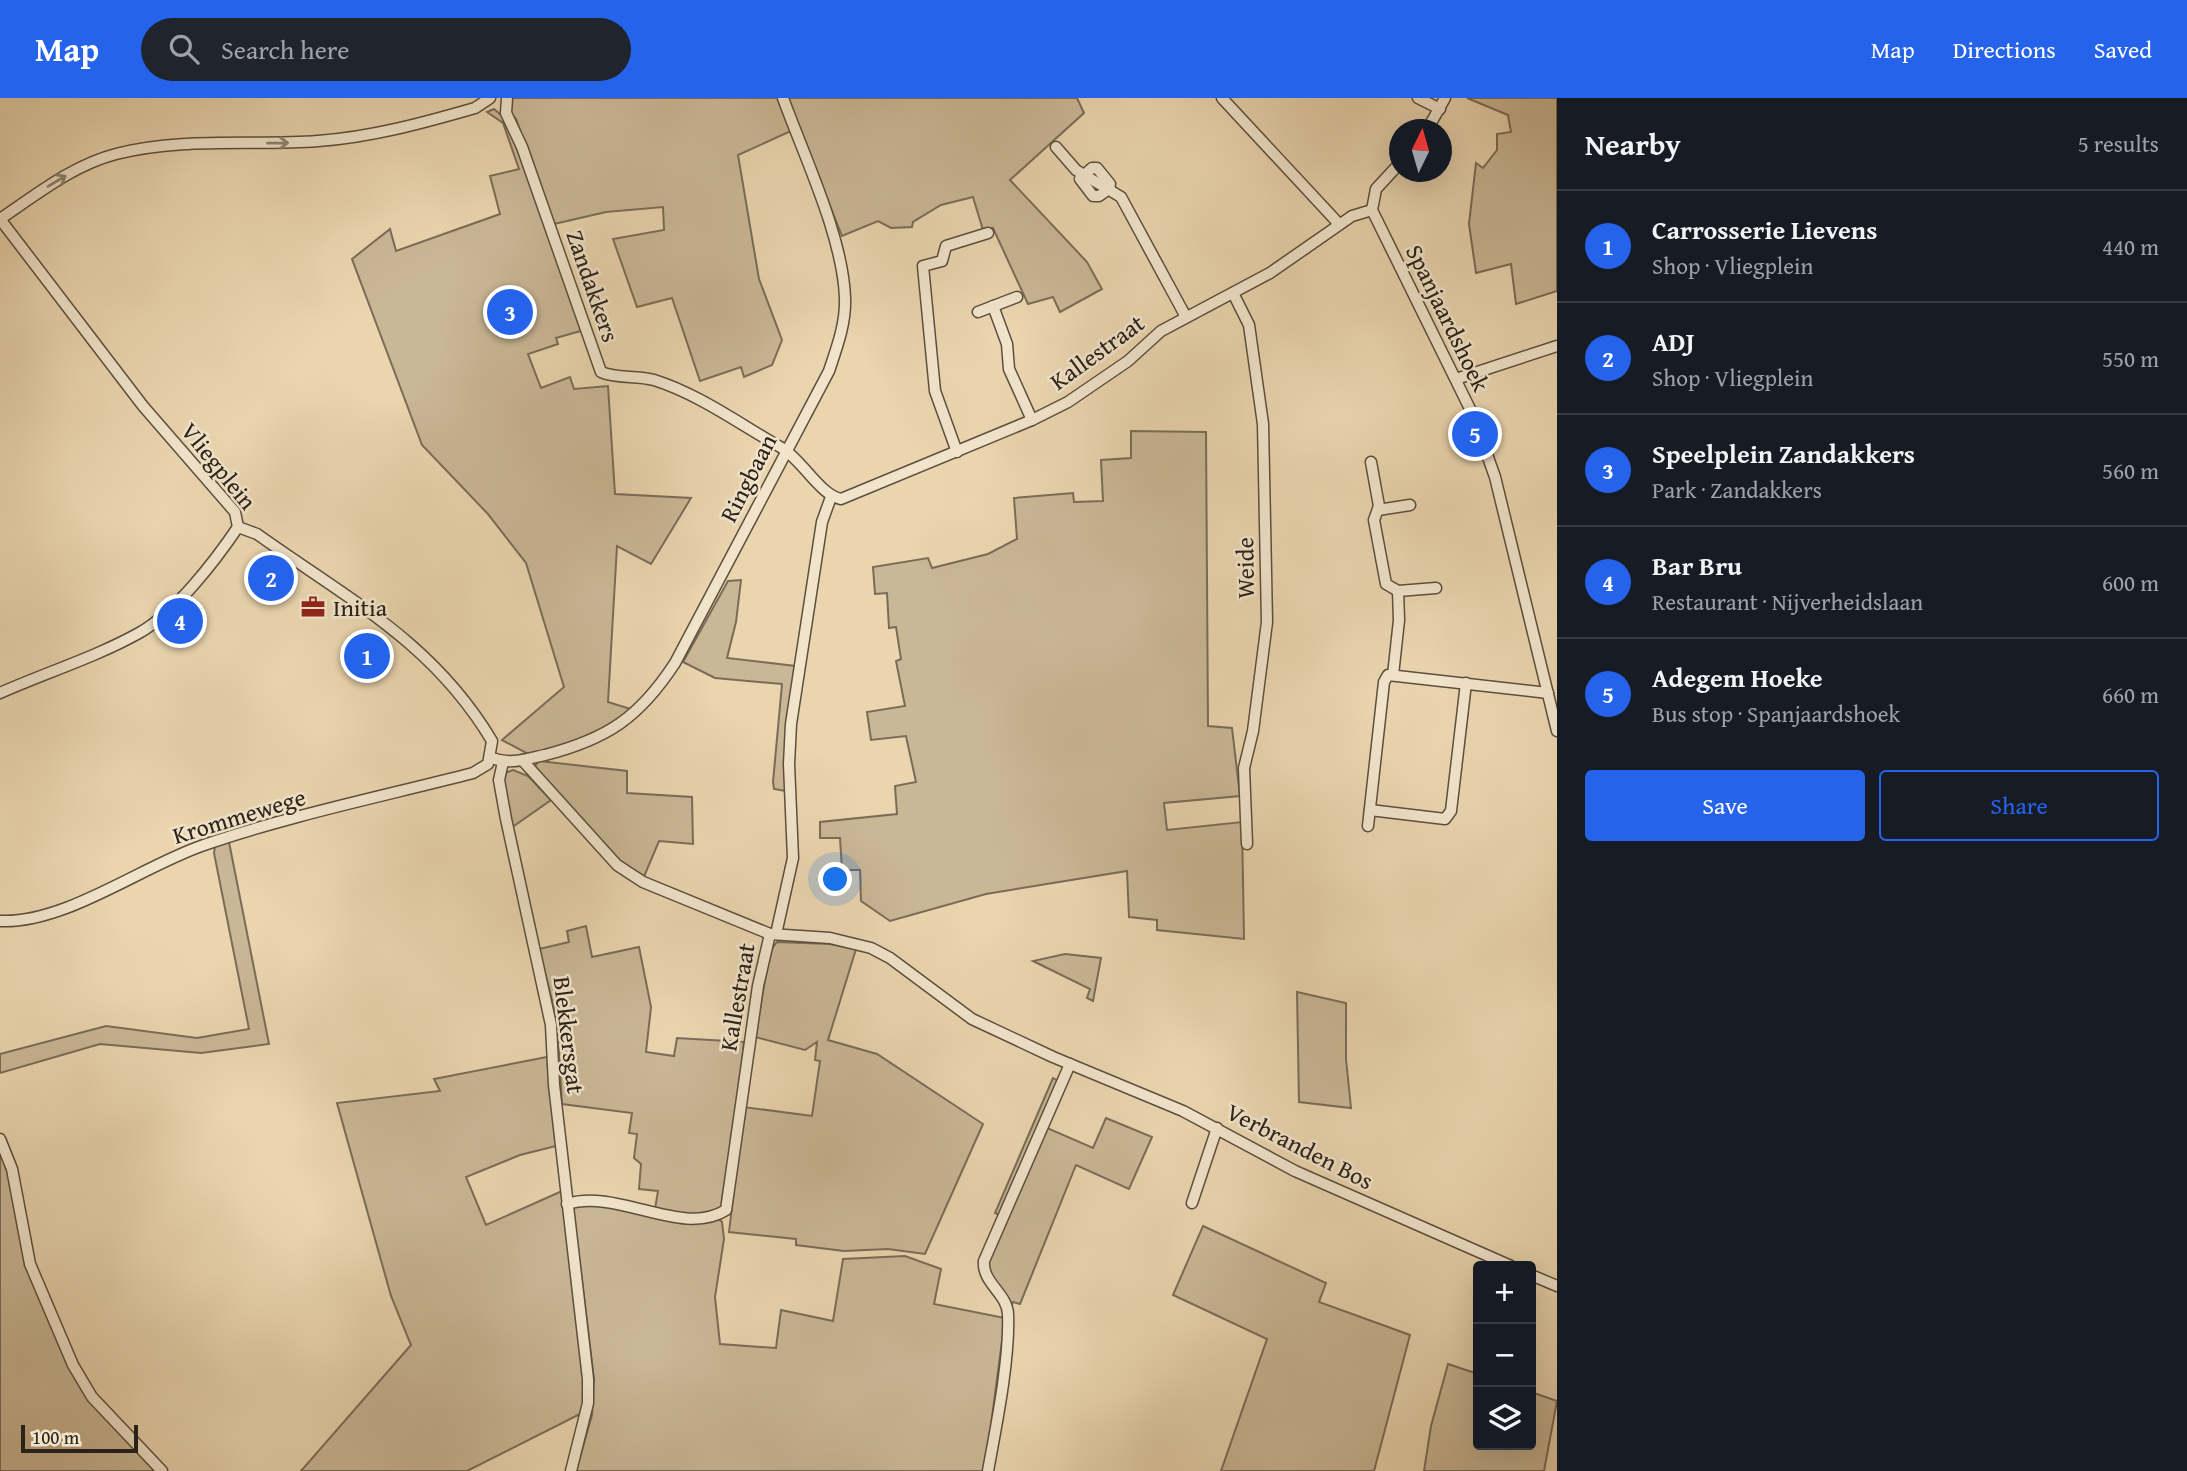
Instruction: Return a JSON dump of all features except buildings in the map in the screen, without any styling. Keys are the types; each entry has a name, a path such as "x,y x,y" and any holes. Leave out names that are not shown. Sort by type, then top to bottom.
{"street":[{"path":"0,219 61,178 117,154 207,141 320,141 404,127 475,108 490,98"},
{"name":"Ringbaan","path":"492,758 503,762 523,761 583,744 616,728 658,688 706,607 829,371 841,335 845,300 842,266 783,98"},
{"path":"1222,98 1339,224"},
{"path":"1418,98 1442,103 1433,119"},
{"name":"Zandakkers","path":"506,101 601,372 654,380 674,388 786,450"},
{"path":"1056,147 1083,174 1121,197 1186,317"},
{"path":"1372,210 1377,189 1389,175"},
{"name":"Kallestraat","path":"567,1204 598,1199 690,1218 705,1218 726,1210 751,1031 793,858 789,777 791,724 822,522 831,497 841,499 1032,420 1068,402 1128,361 1161,331 1295,257 1352,216 1372,210"},
{"name":"Spanjaardshoek","path":"1372,210 1456,379 1495,477 1557,731"},
{"name":"Vliegplein","path":"0,219 143,406 235,512 238,527 257,534 383,621 426,655 454,685 484,727 492,741 492,758"},
{"path":"957,452 935,391 923,266 942,261 946,246 988,233"},
{"name":"Weide","path":"1233,293 1249,325 1263,424 1267,622 1254,731 1244,768 1247,844"},
{"path":"978,312 1017,297"},
{"path":"993,306 1009,350 1009,369 1032,420"},
{"path":"1456,379 1557,346"},
{"path":"786,450 804,465 831,497"},
{"path":"1371,462 1378,510 1374,520 1386,584 1398,591 1436,588"},
{"path":"1378,510 1410,505"},
{"path":"0,693 139,633 160,618 188,589 238,527"},
{"path":"1393,676 1399,620 1398,591"},
{"path":"1368,826 1384,682 1388,675 1548,693"},
{"path":"1370,810 1445,819 1451,811 1466,683"},
{"name":"Krommewege","path":"0,921 39,918 205,845 473,773 483,769 492,758"},
{"name":"Kallestraat","path":"523,761 600,848 629,874 773,934"},
{"name":"Blekkersgat","path":"503,762 499,780 551,1025 567,1204 589,1391 571,1471"},
{"name":"Verbranden Bos","path":"773,934 830,938 871,948 890,958 972,1018 1217,1128 1306,1176 1500,1261"},
{"path":"988,1471 1000,1401 1008,1312 1001,1296 985,1276 984,1261 1070,1064"},
{"path":"1192,1203 1217,1128"},
{"path":"0,1139 12,1169 30,1264 73,1365 92,1397 162,1471"},
{"path":"1536,1277 1557,1286"}],"shaded area":[{"path":"512,98 779,98 791,131 738,155 759,279 782,340 772,365 744,377 741,367 700,381 672,298 637,307 613,239 664,230 663,207 606,212 554,224 516,119 507,108"},
{"path":"787,98 1077,98 1084,113 1010,180 1087,262 1102,289 1060,312 1053,297 1028,304 993,228 983,230 973,197 941,205 913,222 912,227 891,228 878,221 842,236"},
{"path":"1467,98 1557,98 1557,291 1516,304 1511,264 1476,273 1469,224 1476,163 1483,168 1497,150 1497,134 1511,132 1508,115"},
{"path":"494,109 507,120 584,330 556,338 558,344 528,354 541,388 570,377 574,389 608,386 615,494 691,498 651,564 617,546 608,702 634,710 579,743 528,754 502,740 564,687 526,563 487,513 422,445 352,259 390,229 396,251 500,214 490,176 519,169 503,123 487,112"},
{"path":"1131,431 1206,432 1208,726 1232,728 1240,796 1164,803 1167,830 1242,822 1244,939 1157,930 1157,920 1129,917 1127,871 986,894 890,921 861,901 860,870 842,870 840,838 820,838 820,822 897,814 895,786 916,782 906,736 871,740 867,712 905,706 896,661 901,659 896,627 889,628 887,593 875,594 873,567 928,558 932,568 988,554 1017,539 1014,498 1073,493 1074,502 1103,501 1101,460 1131,458"},
{"path":"741,580 736,622 727,658 795,666 786,791 774,789 773,782 782,684 715,678 683,662 728,581"},
{"path":"539,761 627,771 627,793 692,797 693,844 659,841 643,879 619,863 536,772 535,766"},
{"path":"513,770 528,776 551,800 511,828 502,774"},
{"path":"229,842 269,1044 201,1053 100,1044 0,1073 0,1054 106,1026 197,1038 249,1029 214,853 215,846"},
{"path":"586,926 592,957 639,947 651,1007 646,1052 674,1056 677,1038 744,1042 728,1195 721,1210 689,1215 655,1209 658,1191 639,1189 641,1164 634,1158 637,1134 629,1133 632,1113 562,1104 557,1020 539,949 569,942 567,931"},
{"path":"777,942 830,944 856,949 828,1040 877,1054 983,1124 925,1254 888,1249 844,1251 796,1245 796,1239 729,1232 744,1107 812,1116 820,1061 815,1060 817,1042 805,1050 755,1037 770,951"},
{"path":"1065,954 1101,958 1093,1001 1087,998 1090,989 1033,961"},
{"path":"1297,992 1346,1003 1346,1059 1351,1108 1299,1102"},
{"path":"547,1057 556,1146 520,1155 466,1177 486,1225 562,1191 585,1389 582,1413 467,1471 301,1471 411,1345 391,1296 337,1103 440,1091 434,1079"},
{"path":"1053,1078 1058,1081 1001,1216 995,1213"},
{"path":"1106,1118 1152,1137 1129,1189 1076,1165 1020,1304 1013,1302 1010,1309 987,1266 1045,1127 1093,1148"},
{"path":"0,1150 7,1169 16,1214 66,1360 156,1471 0,1471"},
{"path":"586,1202 699,1222 719,1219 722,1222 724,1239 715,1297 720,1344 776,1348 781,1310 833,1321 843,1259 905,1256 941,1269 934,1304 1005,1318 985,1471 576,1471 592,1415 594,1379 573,1207"},
{"path":"1203,1226 1326,1283 1319,1302 1410,1335 1374,1471 1221,1471 1267,1339 1173,1295"},
{"path":"1448,1364 1473,1372 1473,1450 1536,1450 1536,1394 1557,1401 1544,1471 1424,1471 1431,1426"}],"place":[{"name":"Speelplein Zandakkers","path":"510,312"},
{"name":"Adegem Hoeke","path":"1475,434"},
{"name":"ADJ","path":"271,578"},
{"name":"Initia","path":"313,607"},
{"name":"Bar Bru","path":"180,621"},
{"name":"Carrosserie Lievens","path":"367,656"}]}
